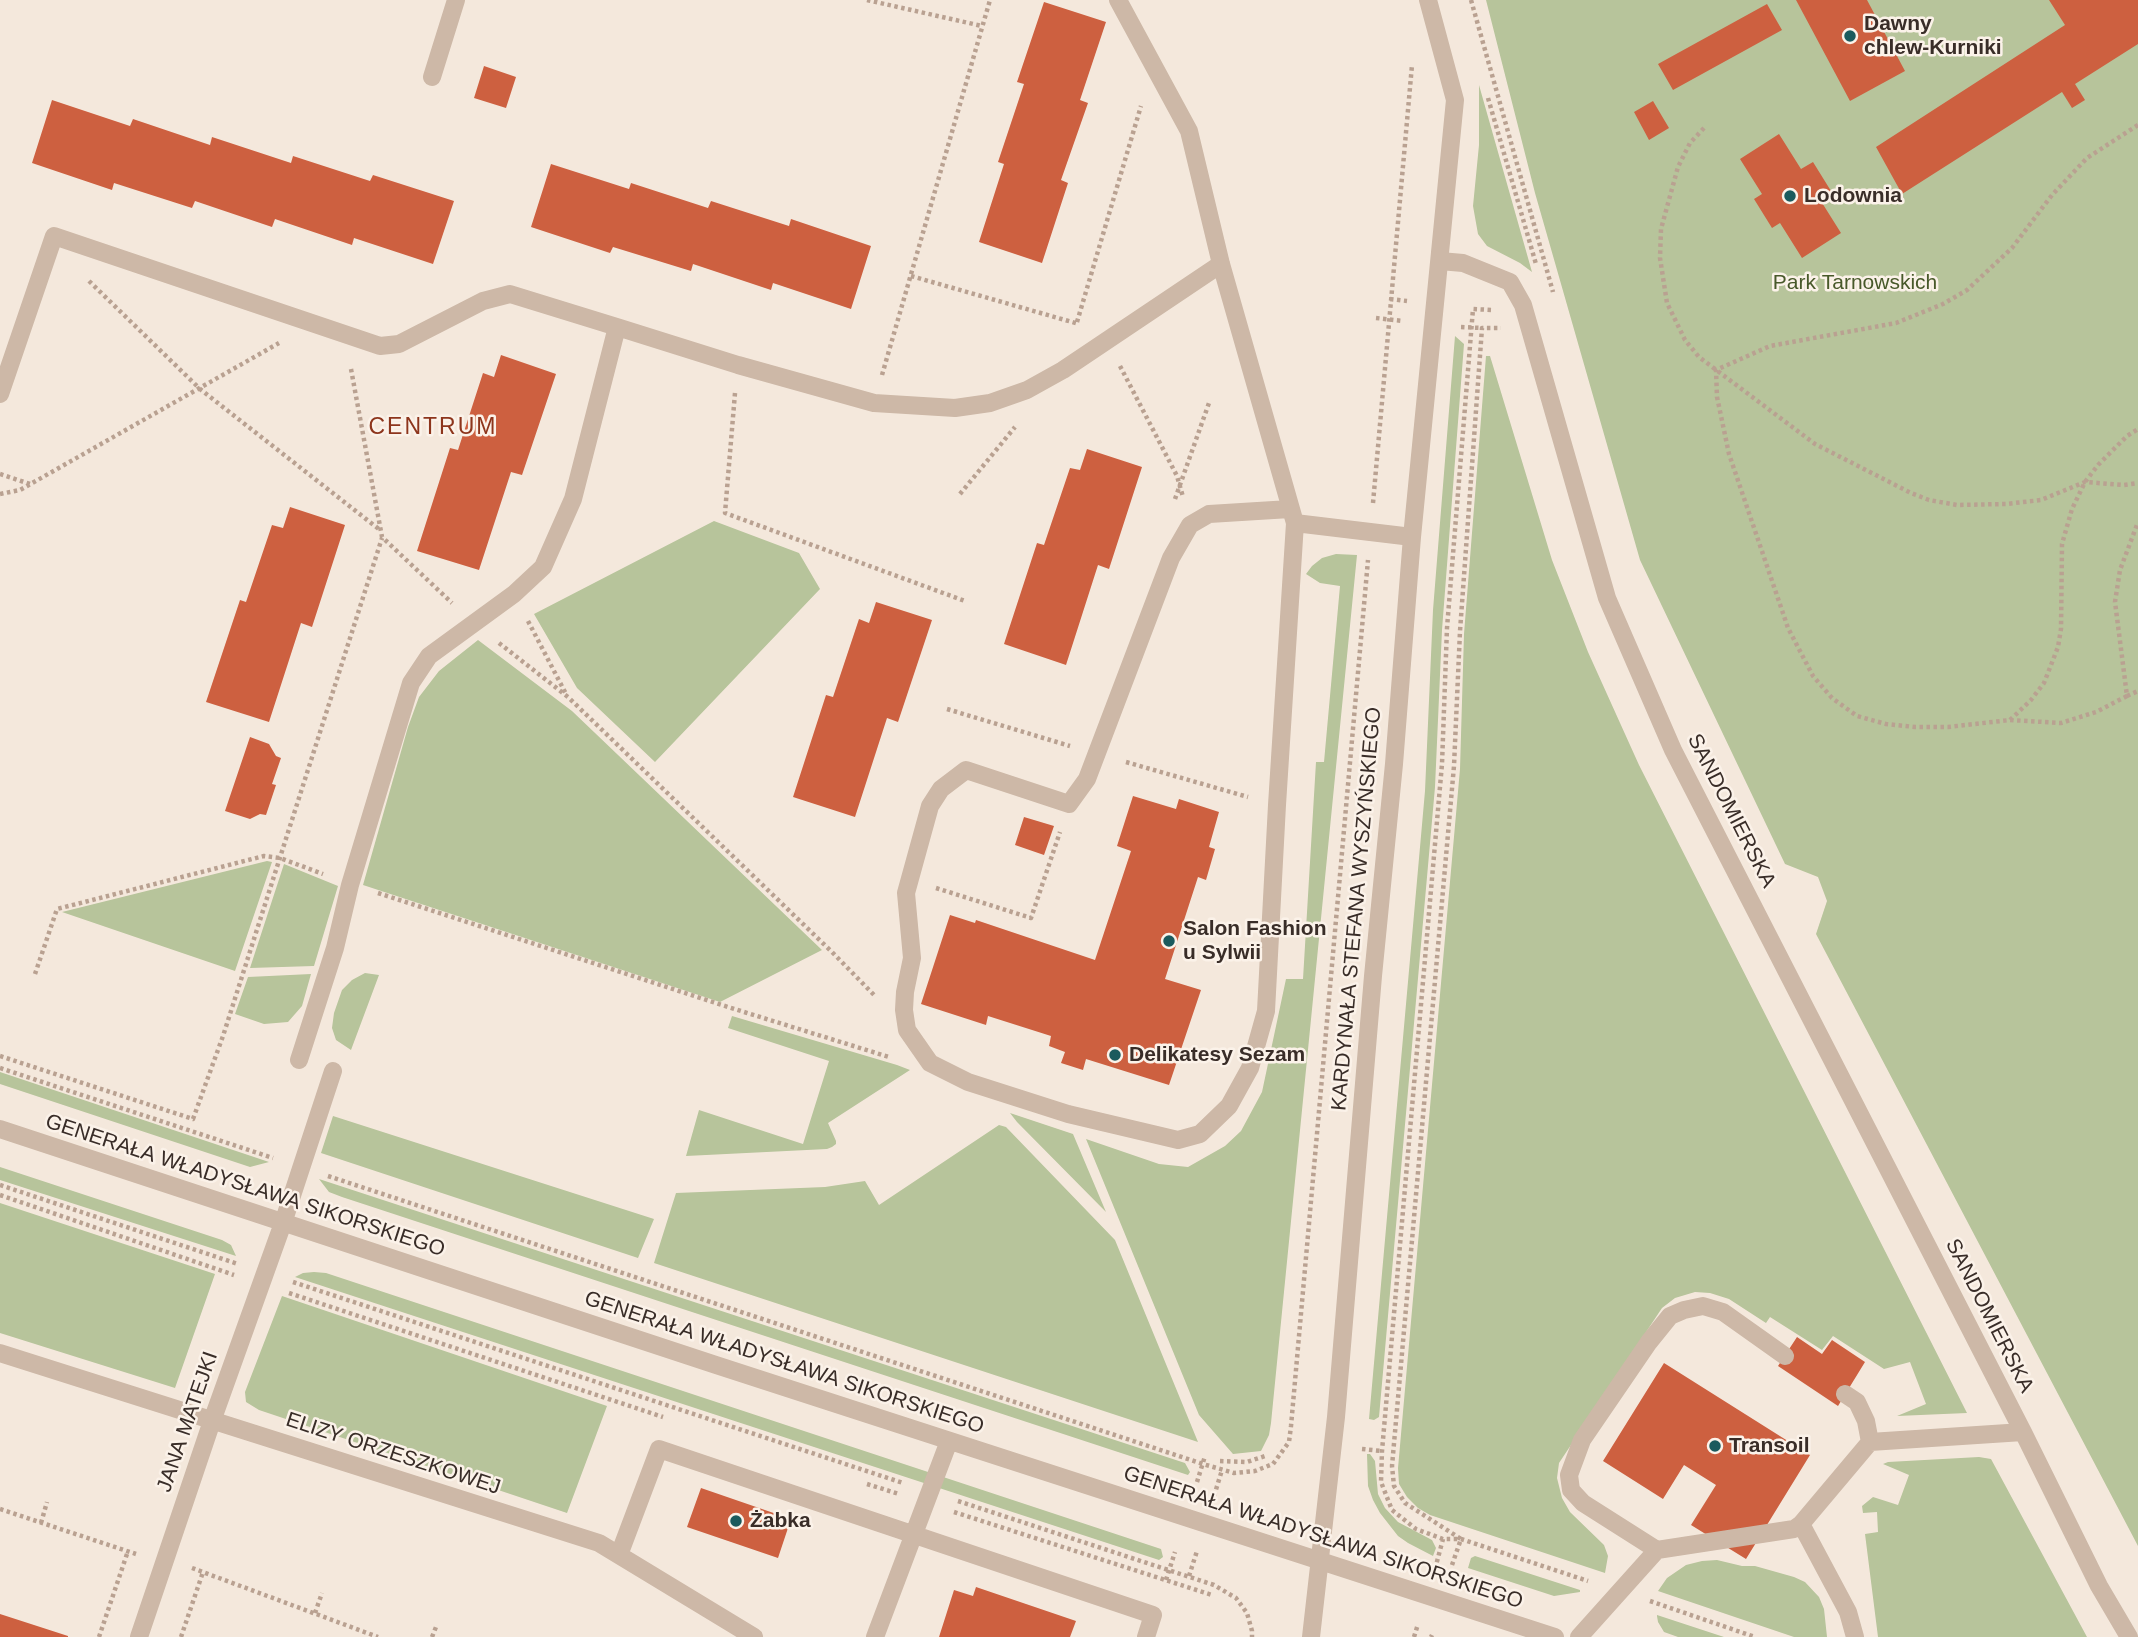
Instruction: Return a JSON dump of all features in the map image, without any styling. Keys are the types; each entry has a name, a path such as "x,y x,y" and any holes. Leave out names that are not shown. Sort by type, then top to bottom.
{"street":[{"path":"432,78 456,0"},
{"path":"1118,0 1189,131 1221,264 1293,516 1266,1011 1250,1068 1229,1106 1200,1134 1178,1140 1068,1114 968,1083 930,1063 907,1030 904,1001 912,958 906,892 930,806 941,789 966,770 1069,804 1087,779 1171,558 1190,524 1209,514 1293,516 1412,537"},
{"path":"1428,0 1455,100 1440,261"},
{"path":"0,394 54,236 380,346 398,344 483,300 510,295 738,365 874,403 955,408 990,403 1027,390 1063,370 1221,264"},
{"name":"KARDYNAŁA STEFANA WYSZYŃSKIEGO","path":"1311,1637 1333,1446 1412,537 1440,261"},
{"name":"SANDOMIERSKA","path":"1440,261 1463,263 1510,282 1523,305 1607,598 1673,750 2099,1586 2129,1637"},
{"path":"299,1060 335,948 350,885 411,683 429,656 514,594 543,567 573,499 617,327"},
{"name":"JANA MATEJKI","path":"139,1637 333,1071"},
{"name":"GENERAŁA WŁADYSŁAWA SIKORSKIEGO","path":"0,1129 1555,1637"},
{"path":"1657,1550 1583,1503 1571,1490 1569,1475 1582,1440 1670,1316 1684,1310 1703,1306 1723,1312 1785,1356"},
{"name":"ELIZY ORZESZKOWEJ","path":"0,1353 599,1543 754,1637"},
{"path":"1845,1394 1857,1402 1866,1421 1870,1442"},
{"path":"1579,1637 1657,1550 1794,1530 1870,1442 2022,1432"},
{"path":"875,1637 949,1441"},
{"path":"619,1555 659,1449 1153,1615 1146,1637"},
{"path":"1801,1524 1848,1612 1855,1637"}],"path":[{"path":"867,0 982,26"},
{"path":"874,403 990,0"},
{"path":"1471,0 1556,302"},
{"path":"1372,506 1413,56"},
{"path":"1486,91 1538,274"},
{"path":"1063,370 1141,104"},
{"path":"1716,370 1770,346 1896,323 1943,304 1967,290 2012,248 2052,195 2087,158 2138,125"},
{"path":"1704,128 1690,143 1678,167 1661,229 1660,258 1667,303 1685,340 1699,357 1815,444 1911,493 1929,499 1956,505 2006,504 2041,500 2085,482 2124,485 2138,483"},
{"path":"51,243 200,389 381,530"},
{"path":"1390,299 1413,302"},
{"path":"1461,1539 1443,1539 1416,1528 1392,1510 1381,1482 1442,764 1447,628 1472,309 1495,310"},
{"path":"1376,318 1411,322"},
{"path":"0,494 20,490 313,324"},
{"path":"1453,326 1512,328"},
{"path":"1482,328 1460,631 1454,766 1392,1466 1394,1486 1405,1503 1461,1539 1597,1584"},
{"path":"0,1056 193,1119 223,1037 381,546 381,530 345,334"},
{"path":"738,365 724,513 965,601"},
{"path":"1716,370 1717,397 1729,454 1788,628 1813,676 1832,698 1857,716 1886,724 1915,727 2010,720 2061,723 2096,712 2138,691"},
{"path":"960,494 1020,421"},
{"path":"2010,720 2044,683 2058,647 2061,629 2062,544 2072,509 2085,482 2113,450 2138,429"},
{"path":"0,474 31,484"},
{"path":"2127,696 2115,602 2120,570 2138,523"},
{"path":"382,537 474,623 568,697 832,952 907,1030"},
{"path":"0,1068 1203,1464 1234,1473 1255,1471 1273,1464 1289,1442 1368,554"},
{"path":"514,594 568,697"},
{"path":"909,879 1031,918 1069,804"},
{"path":"35,974 57,909 264,856 280,858 350,885 728,1007 918,1066 930,1063"},
{"path":"0,1185 664,1417"},
{"path":"0,1195 681,1412 1212,1595"},
{"path":"1289,1442 1300,1443"},
{"path":"1365,1450 1382,1451"},
{"path":"1197,1482 1205,1456"},
{"path":"1220,1461 1247,1462 1265,1456"},
{"path":"1216,1488 1222,1470"},
{"path":"866,1483 929,1497 1170,1569 1214,1585 1236,1598 1247,1613 1252,1637"},
{"path":"41,1523 47,1502"},
{"path":"0,1509 144,1557"},
{"path":"1438,1561 1443,1539"},
{"path":"1452,1566 1461,1539"},
{"path":"99,1637 128,1551"},
{"path":"1166,1580 1175,1552"},
{"path":"1189,1576 1194,1559"},
{"path":"186,1566 378,1637"},
{"path":"181,1637 203,1572"},
{"path":"315,1613 321,1594"},
{"path":"1656,1604 1755,1637"},
{"path":"432,1637 436,1627"}],"green space":[{"name":"Park Tarnowskich","path":"1486,0 2138,0 2138,1546 1816,934 1827,901 1818,877 1785,864 1640,560 1535,193"},
{"path":"1479,85 1532,272 1487,246 1478,234 1473,206 1479,145"},
{"path":"1455,336 1464,344 1442,630 1435,787 1379,1417 1374,1420 1369,1419 1425,791 1433,610"},
{"path":"1486,356 1490,356 1552,560 1588,652 1639,765 1967,1413 1897,1416 1926,1404 1910,1362 1884,1369 1833,1336 1822,1350 1770,1317 1766,1323 1729,1299 1710,1293 1695,1292 1675,1298 1662,1308 1559,1463 1557,1478 1562,1498 1570,1512 1604,1545 1608,1556 1605,1573 1430,1515 1407,1497 1399,1484 1398,1468 1460,769 1464,634"},
{"path":"714,521 799,553 820,589 655,762 577,688 534,614"},
{"path":"1336,554 1357,555 1271,1423 1269,1435 1261,1451 1233,1454 1199,1415 1086,1139 1159,1164 1188,1167 1225,1146 1241,1131 1262,1092 1286,979 1303,979 1316,762 1324,762 1340,586 1320,583 1306,574 1322,558"},
{"path":"478,640 572,711 822,950 720,1002 363,885 419,697 439,671"},
{"path":"267,861 272,862 235,971 62,912"},
{"path":"284,864 338,886 314,966 250,968"},
{"path":"365,973 379,975 351,1050 336,1040 332,1028 334,1013 342,990"},
{"path":"311,974 302,1006 288,1022 264,1024 235,1014 248,977"},
{"path":"732,1016 910,1070 828,1123 836,1144 827,1149 686,1156 699,1110 803,1144 829,1061 728,1028"},
{"path":"0,1072 269,1162 250,1167 0,1084"},
{"path":"1010,1113 1073,1134 1106,1212 1017,1122"},
{"path":"333,1116 654,1219 638,1258 321,1153"},
{"path":"999,1125 1006,1127 1115,1240 1198,1442 654,1263 676,1193 825,1187 865,1181 879,1205"},
{"path":"0,1167 222,1240 231,1245 236,1256 0,1180"},
{"path":"319,1179 1185,1463 1190,1472 1188,1475 342,1197 329,1192"},
{"path":"0,1203 215,1274 175,1388 0,1333"},
{"path":"314,1272 326,1273 1161,1549 1163,1557 1159,1560 295,1277"},
{"path":"282,1296 607,1406 567,1513 259,1410 246,1402 245,1392"},
{"path":"1367,1454 1375,1461 1378,1494 1385,1508 1398,1522 1432,1540 1436,1548 1433,1556 1398,1536 1380,1513 1368,1486"},
{"path":"1979,1457 1991,1459 2087,1637 1878,1637 1865,1534 1878,1532 1877,1512 1863,1513 1862,1506 1873,1497 1898,1505 1909,1475 1883,1464"},
{"path":"1475,1556 1580,1592 1554,1596 1468,1568 1471,1558"},
{"path":"1717,1560 1755,1566 1805,1582 1819,1597 1824,1609 1827,1637 1794,1637 1658,1591 1667,1578 1686,1565"},
{"path":"1657,1615 1724,1637 1678,1637 1664,1632"}],"building":[{"name":"Dawny chlew-Kurniki","path":"1796,0 1867,0 1905,71 1850,101"},
{"path":"2049,0 2138,0 2138,44 2075,84 2085,100 2072,108 2062,92 1902,194 1876,147 2065,25"},
{"path":"1044,2 1106,22 1080,100 1088,103 1061,180 1068,183 1042,263 979,242 1004,164 998,162 1024,84 1017,82"},
{"path":"1767,4 1782,30 1673,90 1658,64"},
{"path":"484,66 516,77 506,108 474,98"},
{"path":"52,100 130,126 133,119 210,145 212,137 291,163 293,156 370,181 373,175 454,201 433,264 354,238 352,245 275,219 272,227 195,201 192,208 114,183 112,190 32,163"},
{"path":"1653,101 1669,128 1649,140 1634,112"},
{"name":"Lodownia","path":"1779,134 1801,169 1813,162 1831,191 1819,198 1841,233 1802,258 1780,223 1772,228 1754,199 1762,194 1740,159"},
{"path":"551,164 629,189 631,183 708,208 711,201 789,226 791,219 871,246 851,309 773,283 771,290 693,264 691,271 613,247 610,253 531,227"},
{"path":"501,355 556,374 522,475 511,472 479,570 417,551 450,448 458,450 483,373 494,377"},
{"path":"1087,449 1142,467 1109,569 1098,565 1066,665 1004,644 1037,543 1044,545 1070,468 1080,470"},
{"path":"290,507 345,525 312,627 301,623 269,722 206,702 240,600 246,602 272,525 283,528"},
{"path":"876,602 932,620 898,722 887,718 855,817 793,797 826,695 833,697 859,619 869,623"},
{"path":"250,737 269,744 276,756 281,758 266,815 260,814 250,819 225,811"},
{"path":"1133,796 1176,809 1179,799 1219,812 1209,847 1215,849 1206,880 1198,877 1165,979 1201,990 1169,1085 1086,1059 1083,1070 1061,1063 1065,1052 1049,1046 1051,1036 988,1016 986,1025 921,1004 950,915 975,923 976,920 1095,960 1131,851 1117,846"},
{"path":"1024,817 1054,826 1044,855 1015,845"},
{"path":"1797,1337 1822,1354 1832,1340 1865,1362 1838,1406 1778,1366"},
{"path":"1664,1363 1810,1455 1746,1559 1691,1525 1716,1485 1684,1465 1663,1499 1603,1461"},
{"path":"701,1488 791,1519 778,1558 687,1527"},
{"path":"976,1587 1076,1621 1070,1637 939,1637 954,1590 973,1596"},
{"path":"0,1614 68,1636 68,1637 0,1637"}],"place":[{"name":"Dawny chlew-Kurniki","path":"1850,36"},
{"name":"Lodownia","path":"1790,196"},
{"name":"Salon Fashion u Sylwii","path":"1169,941"},
{"name":"Delikatesy Sezam","path":"1115,1055"},
{"name":"Transoil","path":"1715,1446"},
{"name":"Żabka","path":"736,1521"}],"district":[{"name":"CENTRUM","path":"433,428"}]}
